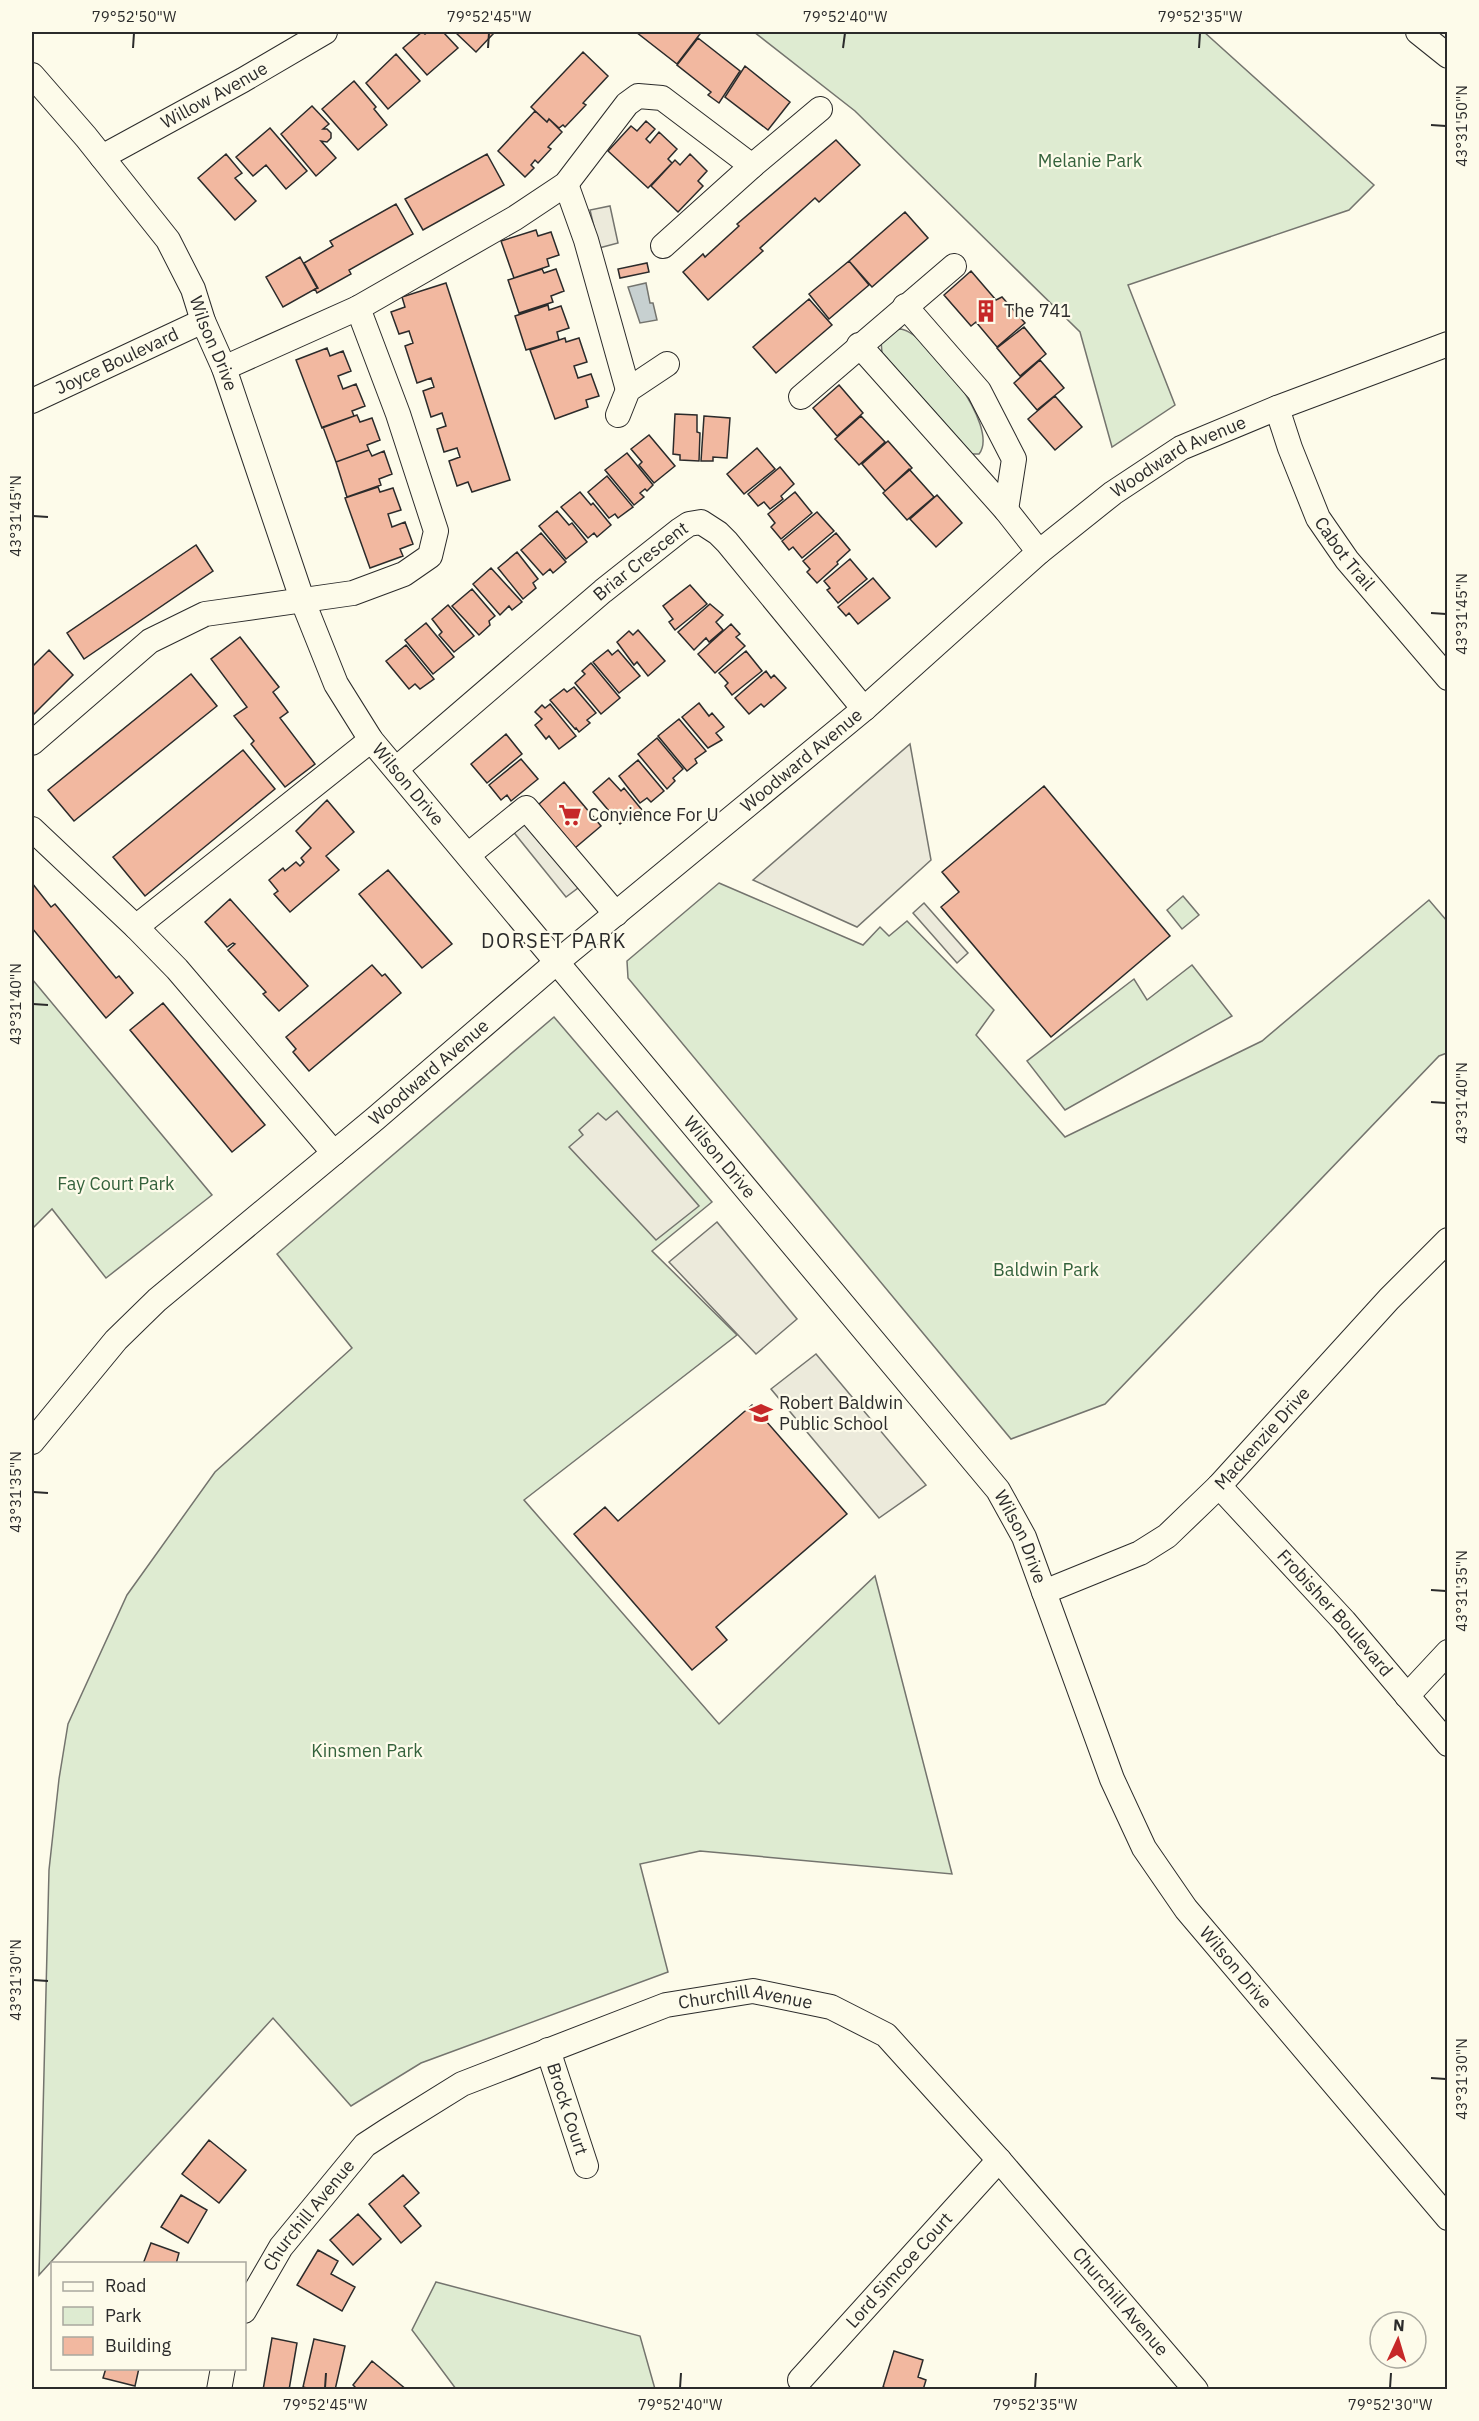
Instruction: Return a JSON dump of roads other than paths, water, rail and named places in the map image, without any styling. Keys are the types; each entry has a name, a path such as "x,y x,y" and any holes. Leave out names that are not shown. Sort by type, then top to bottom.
{"street":[{"name":"Willow Avenue","path":"102,158 325,32"},
{"path":"1418,32 1448,56"},
{"name":"Wilson Drive","path":"32,75 168,240 194,289 203,321 224,369 302,599 336,684 371,740 998,1490 1024,1538 1122,1803 1157,1869 1186,1909 1448,2218"},
{"path":"224,369 358,308 515,218 566,184 627,104 638,96 662,98 752,166"},
{"path":"663,246 820,109"},
{"path":"566,184 586,240 628,390"},
{"path":"801,396 954,266"},
{"path":"905,306 979,391 1014,459 1006,510"},
{"path":"32,743 150,641 206,614 353,593 404,574 430,556 436,531 398,414 358,308"},
{"name":"Joyce Boulevard","path":"32,400 203,321"},
{"name":"Woodward Avenue","path":"32,1442 116,1340 157,1300 334,1153 557,962 864,709 1039,552 1113,493 1181,448 1277,408 1448,344"},
{"path":"859,345 1006,510 1039,552"},
{"path":"618,415 628,390 667,364"},
{"name":"Cabot Trail","path":"1277,408 1318,519 1347,560 1448,678"},
{"name":"Briar Crescent","path":"396,769 603,591 680,530 689,524 700,522 718,533 726,542 864,709"},
{"path":"136,927 371,740"},
{"path":"468,855 526,808 616,914"},
{"path":"32,829 177,969 334,1153"},
{"name":"Mackenzie Drive","path":"1044,1592 1140,1553 1167,1536 1219,1486 1389,1299 1448,1240"},
{"name":"Frobisher Boulevard","path":"1219,1486 1344,1621 1448,1744"},
{"path":"1407,1696 1448,1652"},
{"name":"Churchill Avenue","path":"246,2308 281,2247 365,2145 462,2084 666,2005 753,1991 831,2007 886,2035 999,2160 1189,2387"},
{"name":"Brock Court","path":"548,2050 586,2166"},
{"name":"Lord Simcoe Court","path":"800,2380 999,2160"},
{"path":"219,2390 223,2370"}],"place":[{"name":"The 741","path":"986,311"},
{"name":"Convience For U","path":"570,815"},
{"name":"Robert Baldwin Public School","path":"761,1413"}],"district":[{"name":"DORSET PARK","path":"554,941"}],"park label":[{"name":"Melanie Park","path":"1090,161"},
{"name":"Fay Court Park","path":"116,1184"},
{"name":"Baldwin Park","path":"1046,1270"},
{"name":"Kinsmen Park","path":"367,1751"}]}
